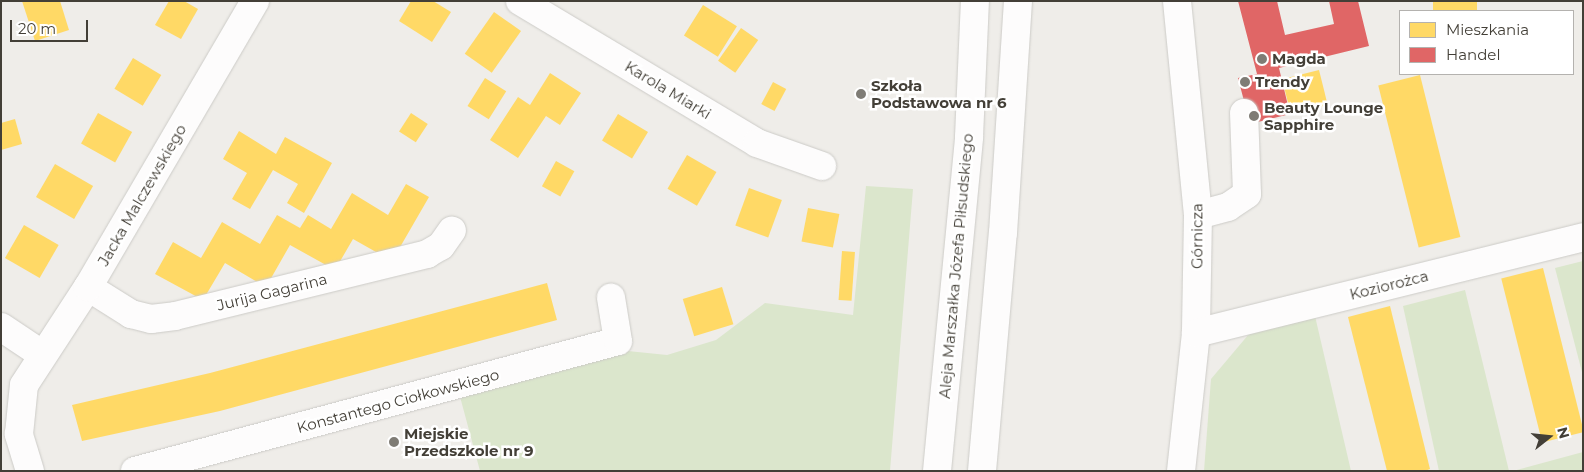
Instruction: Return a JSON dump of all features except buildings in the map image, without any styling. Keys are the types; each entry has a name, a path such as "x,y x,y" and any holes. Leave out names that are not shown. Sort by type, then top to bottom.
{"street":[{"name":"Jacka Malczewskiego","path":"30,471 19,434 24,385 88,288 255,1"},
{"name":"Karola Miarki","path":"520,1 758,143 822,166"},
{"name":"Aleja Marszałka Józefa Piłsudskiego","path":"937,471 969,137 975,1"},
{"path":"982,471 1003,223 1018,1"},
{"name":"Górnicza","path":"1177,1 1198,215 1196,333 1181,471"},
{"path":"1198,215 1228,207 1247,194 1244,113"},
{"name":"Jurija Gagarina","path":"88,288 131,314 151,319 175,316 427,254 440,246 452,230"},
{"name":"Koziorożca","path":"1196,333 1583,237"},
{"name":"Konstantego Ciołkowskiego","path":"134,471 618,341 611,298"},
{"path":"1,327 43,355"}],"green space":[{"path":"866,186 913,189 890,471 480,471 459,393 618,350 667,355 716,340 765,303 853,315"},
{"path":"1583,261 1583,376 1555,268"},
{"path":"1465,290 1509,471 1439,471 1403,306"},
{"path":"1315,316 1351,471 1204,471 1211,379 1249,334"},
{"path":"1583,452 1583,471 1513,471"}],"place":[{"name":"Magda","path":"1262,59"},
{"name":"Trendy","path":"1245,82"},
{"name":"Szkoła Podstawowa nr 6","path":"861,94"},
{"name":"Beauty Lounge Sapphire","path":"1254,116"},
{"name":"Miejskie Przedszkole nr 9","path":"394,442"}]}
